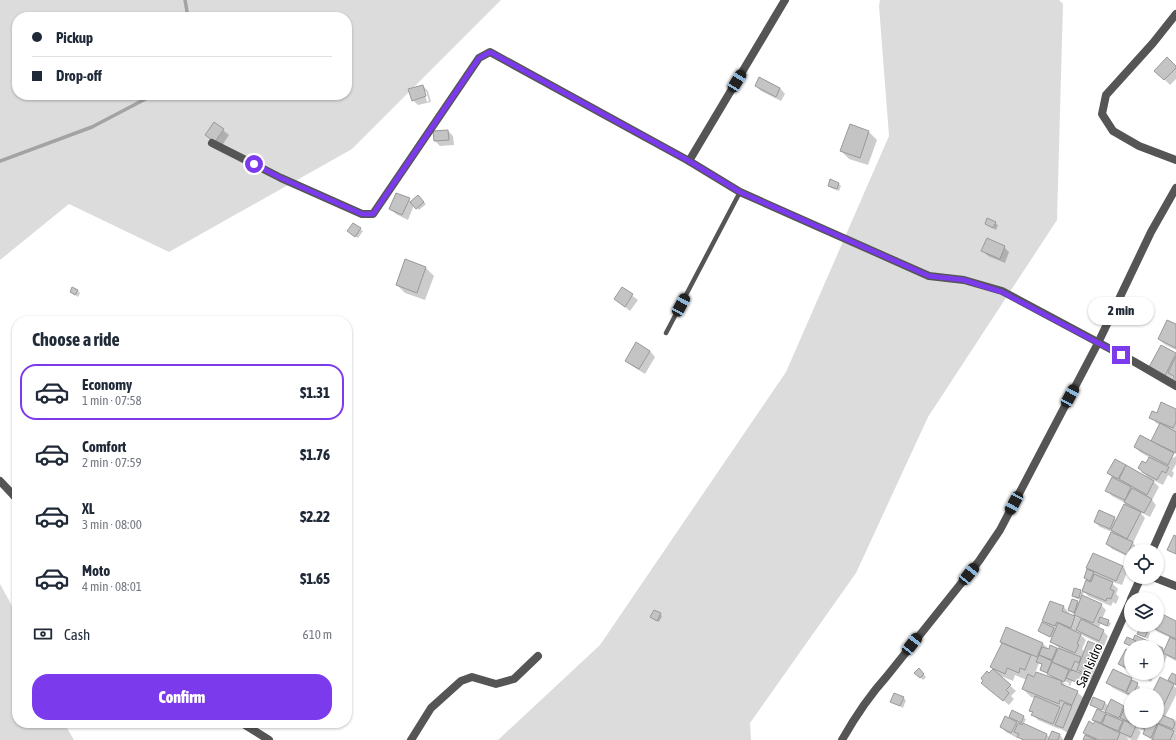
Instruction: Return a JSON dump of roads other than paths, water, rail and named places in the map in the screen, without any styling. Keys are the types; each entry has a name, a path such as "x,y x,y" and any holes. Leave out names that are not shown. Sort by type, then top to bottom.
{"street":[{"path":"689,161 785,0"},
{"path":"1176,14 1153,43 1106,95 1102,114 1113,131 1139,146 1176,160"},
{"path":"212,143 281,178 362,214 373,214 479,58 490,52 689,161 740,192 929,276 964,280 1002,292 1098,342 1176,386"},
{"path":"842,740 854,718 872,693 888,676 979,561 1000,530 1098,342 1152,232 1176,188"},
{"path":"0,481 12,494"},
{"path":"1155,544 1176,497"},
{"path":"1164,581 1176,586"},
{"name":"San Isidro","path":"1068,740 1124,615"},
{"path":"411,740 431,708 461,681 472,678 496,684 514,679 538,656"},
{"path":"250,728 269,740"}],"lane":[{"path":"666,333 740,192"}],"waterway":[{"path":"185,0 187,12"},
{"path":"0,161 92,127 143,100"}]}
